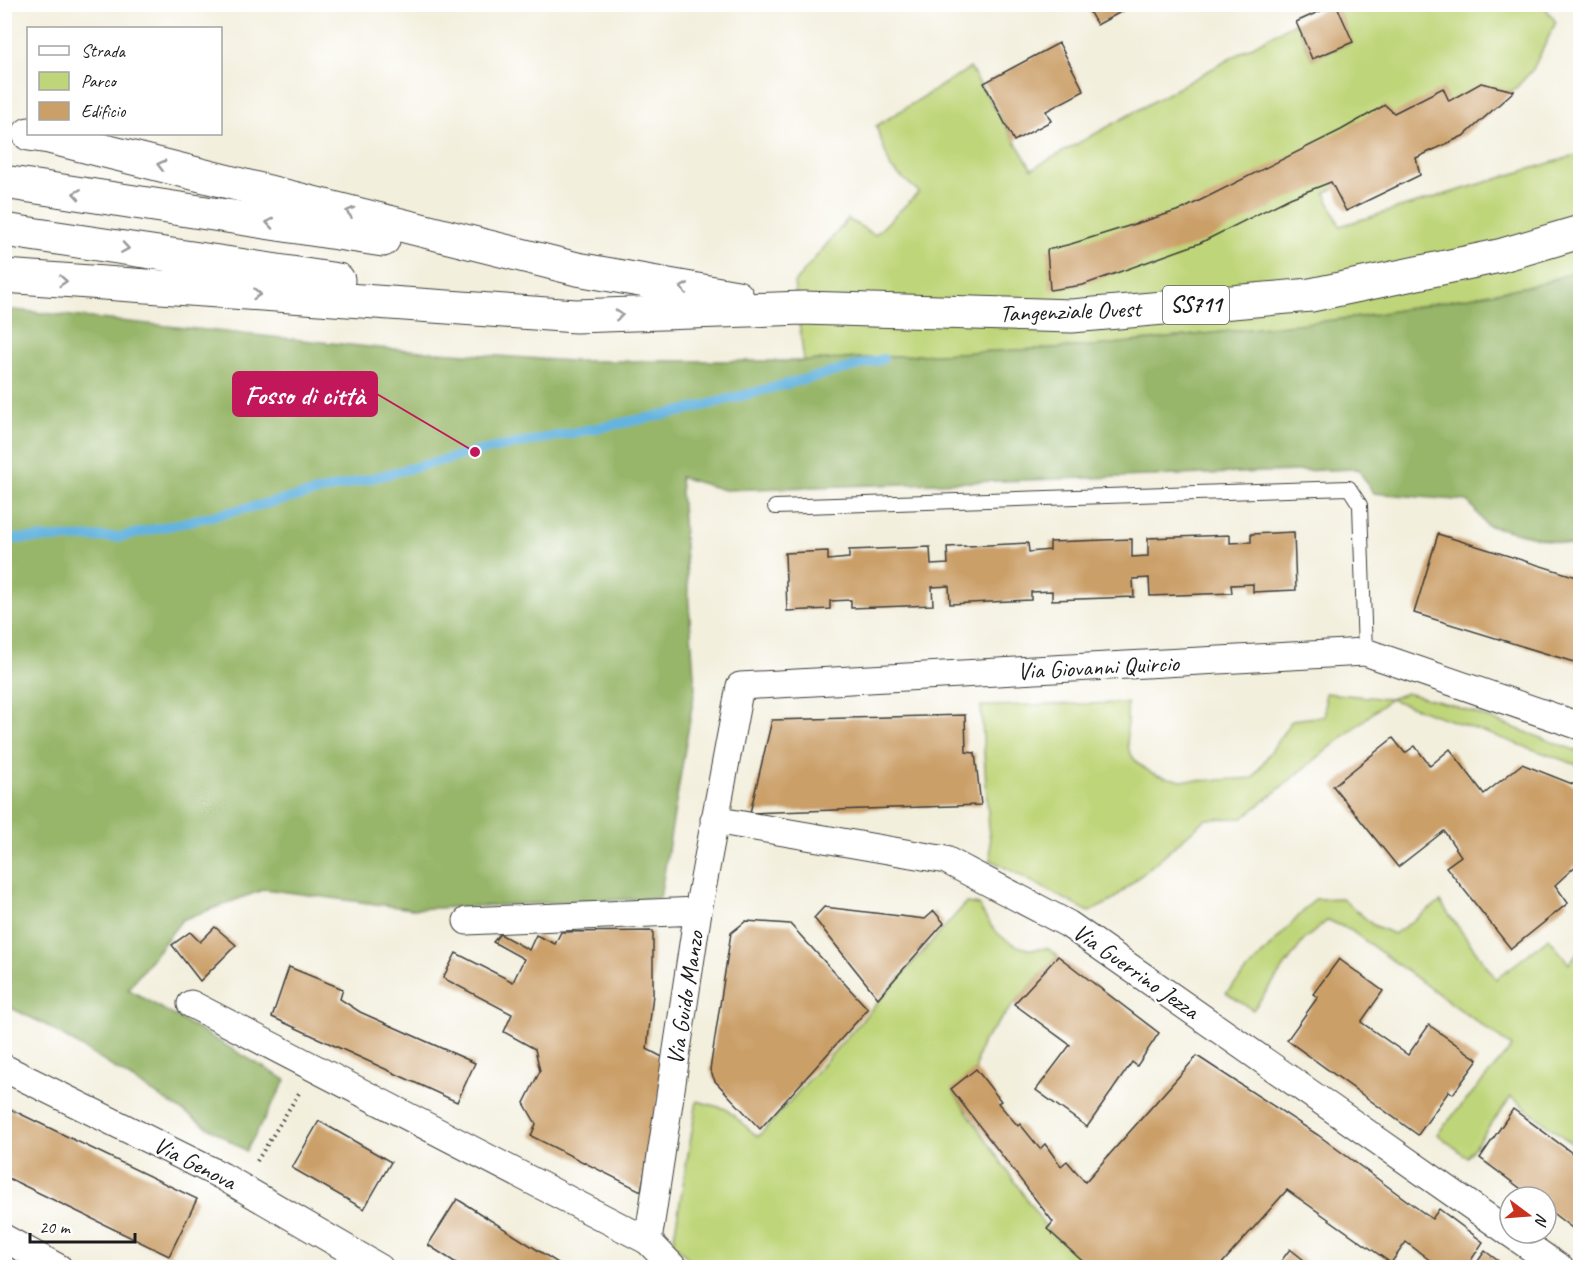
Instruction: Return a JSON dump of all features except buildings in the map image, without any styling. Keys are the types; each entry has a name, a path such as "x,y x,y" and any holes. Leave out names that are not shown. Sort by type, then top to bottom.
{"main road":[{"path":"4,129 27,134"},
{"path":"34,135 577,269"},
{"path":"4,182 577,269 803,308"},
{"path":"4,230 576,316"},
{"name":"Tangenziale Ovest","path":"803,308 1072,316 1311,295 1498,256 1581,232"},
{"path":"4,276 576,316 803,308"}],"street":[{"name":"Via Giovanni Quircio","path":"714,820 741,686 1365,652 1581,726"},
{"path":"698,911 714,820"},
{"name":"Via Guerrino Jezza","path":"714,820 945,860 956,865 1068,924 1498,1225"},
{"name":"Via Guido Manzo","path":"467,921 698,911 648,1241"},
{"path":"190,1004 648,1241 674,1268"},
{"name":"Via Genova","path":"4,1068 242,1187 381,1268"},
{"path":"4,1238 59,1268"},
{"name":"Via Guerrino Jezza","path":"1527,1245 1560,1268"}],"lane":[{"path":"775,507 1349,488 1359,505 1365,652"}],"path":[{"path":"242,1187 314,1068"}],"green space":[{"path":"1336,5 1543,5 1556,22 1533,69 1516,88 1325,193 1340,226 1580,154 1580,270 1540,284 1361,317 1095,346 804,361 794,283 848,219 875,235 919,192 891,168 876,126 970,68 1032,169 1296,22 1312,59 1352,42"},
{"path":"1580,270 1580,548 1486,525 1468,501 1373,493 1358,469 724,490 680,477 695,689 660,898 412,909 265,889 182,920 128,989 286,1080 246,1151 46,1025 5,1005 5,309 379,348 571,361 804,361 1095,346 1361,317 1540,284"},
{"path":"1325,693 1390,699 1243,818 1206,819 1110,902 1089,912 991,860 981,706 1127,703 1128,746 1138,763 1166,778 1202,781 1253,778 1292,720 1325,716"},
{"path":"1406,693 1452,705 1580,752 1580,766 1390,699"},
{"path":"1342,898 1373,925 1394,934 1440,902 1496,979 1549,938 1569,964 1580,949 1580,1150 1511,1097 1467,1157 1437,1134 1512,1047 1350,930 1328,920 1304,940 1253,1010 1226,993 1315,899"},
{"path":"966,903 979,905 992,927 1011,943 1030,949 1047,948 1058,956 983,1041 976,1069 952,1090 1047,1229 1090,1267 697,1267 673,1243 697,1101 726,1109 758,1137"}],"waterway":[{"path":"4,539 120,537 313,493 475,452 683,411 883,359"}],"place":[{"name":"Fosso di città","path":"475,452"}]}
